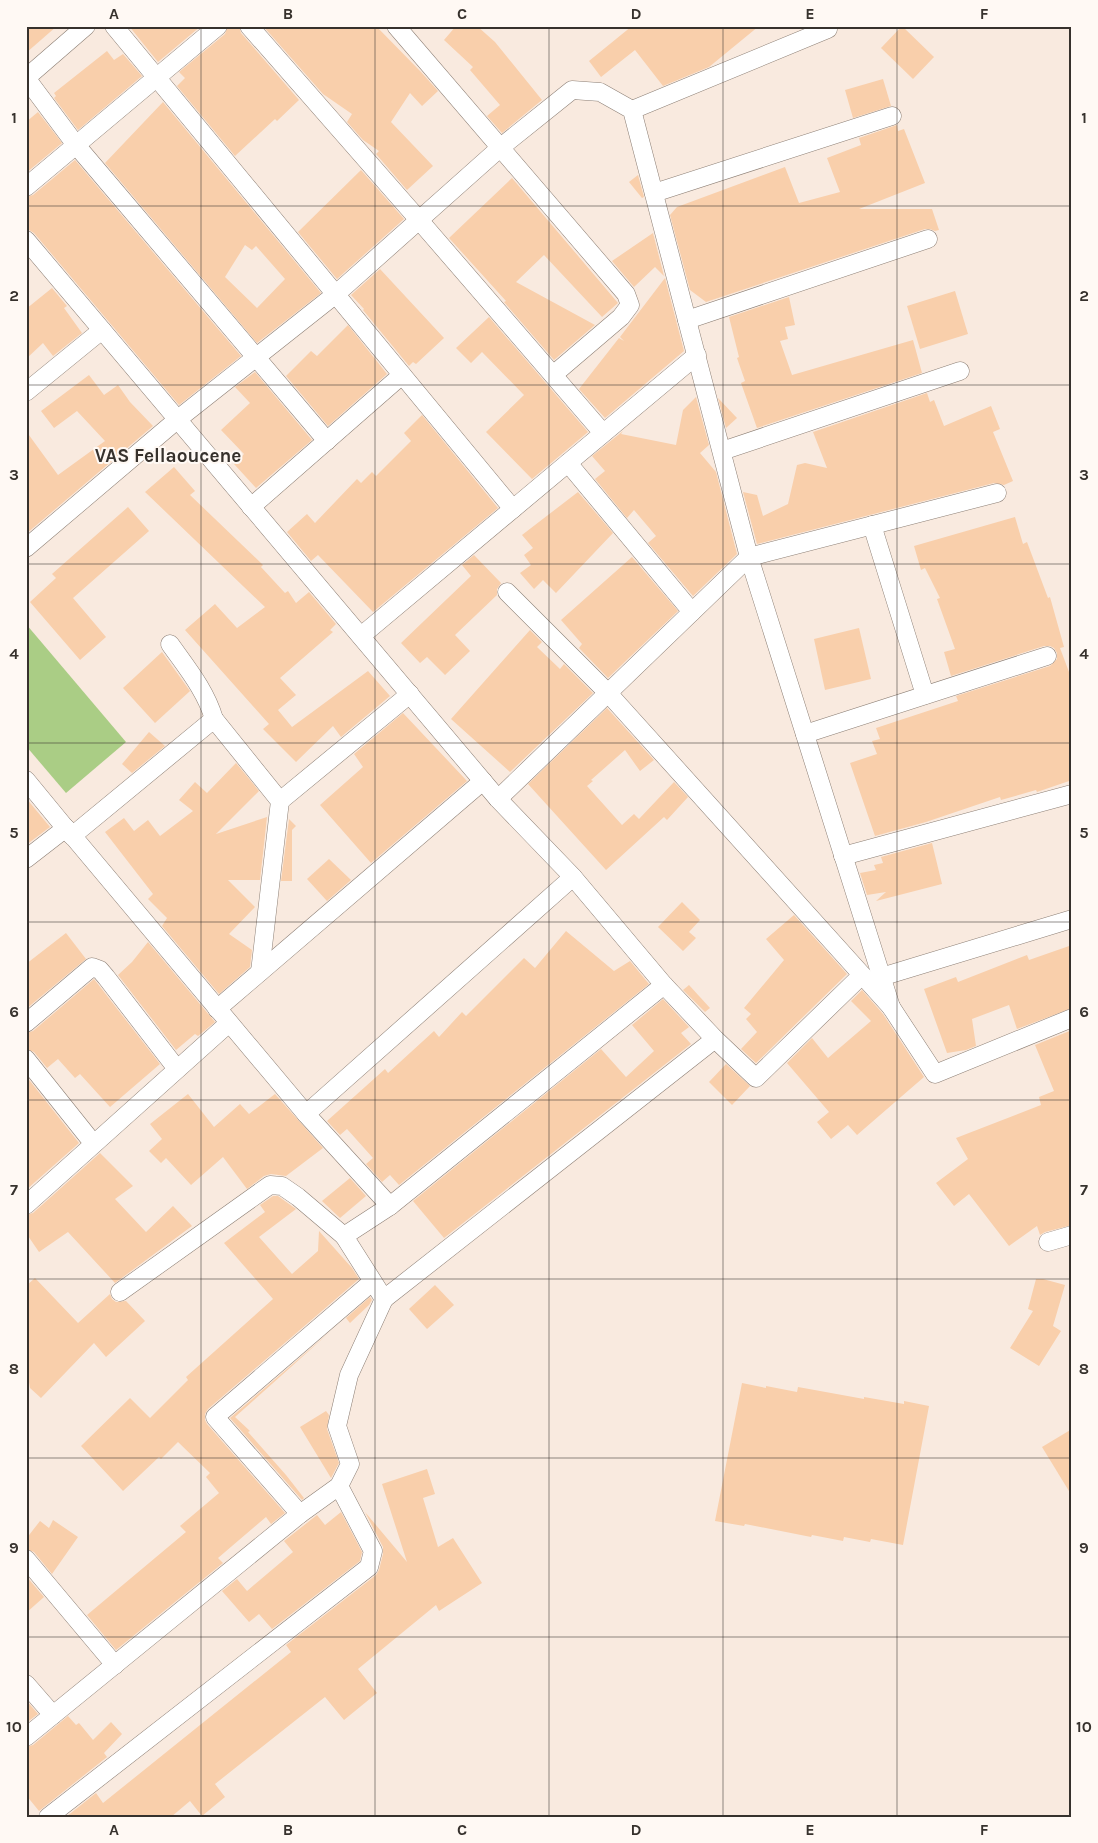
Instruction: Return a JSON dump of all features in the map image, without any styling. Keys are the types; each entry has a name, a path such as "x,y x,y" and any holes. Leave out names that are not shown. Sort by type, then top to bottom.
{"street":[{"path":"86,26 26,78 76,145 257,356 327,441"},
{"path":"114,26 513,509"},
{"path":"26,186 218,26"},
{"path":"249,26 603,433"},
{"path":"396,26 626,294 630,305 621,317 553,375"},
{"path":"632,110 828,29"},
{"path":"26,548 178,419 336,294 501,147 572,90 600,92 632,110 749,557 891,1007"},
{"path":"654,193 892,116"},
{"path":"688,320 928,239"},
{"path":"26,240 498,798 574,877 664,985 715,1039 756,1078 862,975"},
{"path":"26,392 102,330"},
{"path":"361,636 697,355"},
{"path":"722,451 960,371"},
{"path":"251,507 402,375"},
{"path":"568,462 692,612"},
{"path":"498,798 749,557 997,493"},
{"path":"872,525 925,695"},
{"path":"507,592 608,693 891,1007 935,1074 1072,1018"},
{"path":"170,644 201,687 209,702 214,720 280,801"},
{"path":"805,734 1047,656"},
{"path":"260,972 280,801 410,694"},
{"path":"26,859 69,832 214,720"},
{"path":"26,780 306,1114 390,1206"},
{"path":"217,1009 483,780"},
{"path":"843,856 1072,794"},
{"path":"306,1114 574,877"},
{"path":"881,978 1072,919"},
{"path":"26,1023 92,967 100,970 106,977 177,1069"},
{"path":"344,1236 390,1206 664,985"},
{"path":"26,1204 229,1023"},
{"path":"26,1737 300,1514 338,1486 350,1464 337,1426 349,1375 384,1299 715,1039"},
{"path":"26,1059 93,1143"},
{"path":"120,1292 270,1185 282,1186 298,1197 344,1236 384,1299"},
{"path":"1048,1242 1072,1235"},
{"path":"300,1514 215,1417 372,1282"},
{"path":"48,1817 369,1567 373,1551 338,1486"},
{"path":"26,1559 115,1665"},
{"path":"26,1684 53,1715"}],"green space":[{"path":"26,624 126,742 66,793 26,746"}],"building":[{"path":"26,26 57,26 26,53"},
{"path":"129,26 201,26 158,62"},
{"path":"228,26 239,26 241,33 299,100 277,121 275,119 235,156 177,86 185,78 179,72 225,34"},
{"path":"263,26 376,26 438,91 422,106 410,93 391,122 433,166 407,190 376,154 379,151 363,140 347,122 352,114 323,94"},
{"path":"456,26 477,26 495,42 542,100 502,133 487,116 500,105 470,70 473,67 444,40"},
{"path":"632,26 759,26 709,67 663,86 635,50 601,77 589,61"},
{"path":"902,26 934,57 913,79 881,48"},
{"path":"107,51 114,60 123,54 142,76 78,130 54,98 56,96 54,93"},
{"path":"883,79 891,106 853,118 845,90"},
{"path":"163,102 321,293 257,343 105,163","holes":["245,245 252,250 256,246 285,279 257,308 225,277"]},
{"path":"38,112 62,143 26,173 26,122"},
{"path":"897,125 898,131 904,129 925,183 859,209 932,209 939,230 925,229 706,302 690,290 670,215 677,207 785,167 799,203 840,192 827,158 861,145 859,138"},
{"path":"75,160 241,356 179,405 34,233 26,228 26,197 33,195"},
{"path":"361,170 404,219 337,279 298,232"},
{"path":"638,175 644,197 642,198 629,182"},
{"path":"512,178 618,303 602,317 544,255 516,282 595,325 554,360 504,302 506,301 449,238"},
{"path":"653,233 664,276 655,267 634,287 612,261"},
{"path":"380,269 444,338 416,364 413,362 409,366 351,295"},
{"path":"665,278 684,351 605,418 579,389 619,338 624,341 620,337"},
{"path":"52,288 67,306 64,308 82,333 53,356 43,343 26,359 26,309"},
{"path":"955,291 968,334 920,349 907,306"},
{"path":"789,297 795,325 785,327 788,339 780,341 792,375 913,340 922,373 757,428 741,383 745,381 737,358 739,357 729,317"},
{"path":"489,317 588,432 532,479 486,432 524,395 482,352 471,363 456,348"},
{"path":"348,325 387,374 328,426 286,376 311,351 317,356"},
{"path":"255,372 312,440 256,488 234,464 244,454 221,430 250,403 235,387"},
{"path":"89,375 104,395 118,385 130,402 153,426 26,534 26,431 58,475 105,441 77,411 54,428 41,411"},
{"path":"927,393 930,402 934,400 944,426 991,406 1000,429 993,432 1013,481 1004,485 994,483 757,544 743,492 757,495 763,516 788,504 797,465 805,463 827,468 813,432"},
{"path":"696,397 709,445 700,453 716,472 737,554 693,596 648,543 656,536 634,510 627,518 595,479 605,471 592,456 623,431 621,434 676,445 683,410"},
{"path":"718,398 737,418 726,428"},
{"path":"422,415 498,508 373,612 318,555 311,561 287,532 307,514 315,523 357,479 361,483 372,472 376,476 411,441 404,433"},
{"path":"174,467 195,491 190,495 263,565 261,567 285,593 288,591 296,603 309,592 336,624 330,630 333,632 280,678 296,695 278,710 292,727 368,671 390,696 341,737 333,726 296,762 263,729 269,724 185,630 215,604 237,628 265,607 145,492"},
{"path":"578,492 613,533 556,593 543,580 534,589 520,573 531,565 524,555 533,548 522,535"},
{"path":"128,507 149,531 73,598 106,637 80,660 30,602 56,578 52,574"},
{"path":"1015,517 1023,544 1027,542 1048,598 1050,597 1064,647 1060,648 1072,680 1072,780 1037,792 1036,790 1001,800 1000,797 926,822 875,836 850,763 877,754 872,741 880,739 876,728 958,701 956,696 1050,666 1057,659 1057,653 1054,648 1044,646 951,676 944,652 955,649 937,599 940,598 925,568 921,570 914,546"},
{"path":"474,555 501,583 497,589 497,595 455,635 470,651 445,675 427,657 420,663 401,643 471,576 462,565"},
{"path":"632,557 678,611 608,678 579,648 582,644 561,620"},
{"path":"859,628 871,679 825,690 814,639"},
{"path":"530,630 542,642 537,647 560,669 564,664 593,693 510,772 451,719"},
{"path":"162,652 190,691 155,723 123,688"},
{"path":"607,708 654,760 640,771 625,750 591,780 593,781 587,786 622,825 634,814 639,819 674,782 688,797 667,820 664,817 606,870 528,784"},
{"path":"403,713 467,781 371,863 320,805 363,767 354,754"},
{"path":"149,732 165,746 132,773 122,764"},
{"path":"236,763 259,791 216,834 267,817 260,880 228,880 255,907 229,934 252,950 250,967 219,994 162,926 167,918 148,899 153,894 105,832 124,818 134,831 148,820 160,836 193,811 179,800 195,782 207,793"},
{"path":"26,798 50,827 26,845"},
{"path":"289,819 296,826 292,830 292,881 281,881"},
{"path":"932,843 942,884 876,901 886,892 867,895 860,873 876,870 874,865 883,863 881,857"},
{"path":"329,859 351,880 327,901 307,879"},
{"path":"682,902 700,920 689,932 696,938 683,951 658,927"},
{"path":"794,915 847,974 756,1063 741,1049 757,1032 746,1019 751,1014 744,1008 784,960 766,939"},
{"path":"566,931 614,971 630,961 649,984 399,1185 390,1175 382,1182 366,1164 373,1158 347,1129 340,1135 327,1121 385,1069 388,1073 434,1031 439,1037 462,1012 466,1016 524,958 535,968"},
{"path":"66,933 86,959 26,1009 26,964"},
{"path":"148,942 215,1022 198,1036 195,1034 176,1050 118,975 132,962"},
{"path":"1072,945 1072,1008 1017,1029 1009,1005 972,1019 976,1046 966,1050 947,1053 924,989 956,977 958,982 1027,955 1029,960"},
{"path":"94,979 160,1064 110,1107 80,1074 75,1078 58,1059 47,1068 34,1052 26,1049 26,1033 33,1031"},
{"path":"689,985 710,1008 705,1012 683,990"},
{"path":"862,990 883,1014 924,1077 857,1135 848,1125 831,1139 817,1122 829,1112 787,1063 812,1038 828,1058 871,1021 851,1001"},
{"path":"663,999 689,1027 681,1033 691,1044 444,1238 413,1201 601,1049 626,1077 654,1051 632,1025"},
{"path":"1072,1030 1072,1225 1040,1235 1037,1226 1009,1246 969,1194 954,1206 936,1183 968,1159 956,1138 1041,1105 1039,1097 1054,1091 1035,1045"},
{"path":"726,1064 750,1086 732,1105 709,1082"},
{"path":"26,1076 79,1143 26,1190"},
{"path":"188,1094 214,1127 240,1104 249,1114 275,1094 323,1148 286,1176 271,1174 264,1176 247,1189 223,1157 191,1185 166,1158 161,1163 149,1151 162,1139 150,1124"},
{"path":"100,1153 133,1186 115,1199 146,1232 173,1206 192,1226 115,1283 68,1232 39,1252 26,1233 26,1215 33,1213"},
{"path":"350,1178 366,1196 340,1218 322,1201"},
{"path":"273,1196 278,1196 296,1209 259,1237 292,1274 318,1251 319,1231 352,1268 359,1279 208,1409 205,1414 207,1424 285,1513 271,1524 266,1517 218,1558 223,1563 116,1650 87,1615 186,1532 180,1526 219,1493 206,1477 210,1473 178,1442 123,1491 81,1446 130,1398 150,1418 188,1380 186,1377 273,1299 224,1243 265,1212 260,1205"},
{"path":"35,1278 78,1323 110,1294 116,1302 126,1301 145,1321 106,1357 94,1343 41,1398 30,1388 28,1376 26,1377 26,1286"},
{"path":"1036,1279 1065,1285 1053,1326 1061,1331 1039,1366 1010,1348 1033,1311 1028,1309"},
{"path":"435,1285 454,1305 427,1329 409,1309"},
{"path":"370,1297 372,1300 369,1305 350,1323 346,1318"},
{"path":"330,1332 235,1417 250,1431 248,1432 286,1475 304,1498 302,1500 230,1418"},
{"path":"742,1383 797,1392 798,1387 864,1399 864,1397 904,1404 904,1401 929,1406 903,1545 871,1539 870,1542 844,1537 843,1541 812,1535 811,1537 745,1524 744,1526 715,1521"},
{"path":"326,1411 329,1415 327,1429 339,1463 331,1478 300,1427"},
{"path":"1072,1429 1072,1496 1042,1447"},
{"path":"427,1469 435,1494 423,1498 438,1547 453,1538 482,1583 439,1611 436,1605 358,1669 377,1693 344,1720 325,1697 215,1784 225,1797 202,1816 190,1801 171,1817 66,1817 96,1793 103,1803 291,1652 286,1645 376,1575 383,1554 383,1547 365,1512 407,1562 382,1484"},
{"path":"341,1512 362,1552 360,1561 272,1629 259,1614 249,1622 222,1591 237,1579 247,1591 293,1552 284,1541 317,1515 325,1525"},
{"path":"53,1520 78,1537 52,1574 34,1552 26,1549 26,1539 40,1521 49,1528"},
{"path":"26,1576 44,1597 26,1613"},
{"path":"26,1700 38,1714 26,1723"},
{"path":"68,1716 76,1725 79,1723 93,1740 111,1722 122,1734 104,1753 107,1757 39,1811 26,1795 26,1747 33,1745"}],"district":[{"name":"VAS Fellaoucene","path":"168,455"}]}
